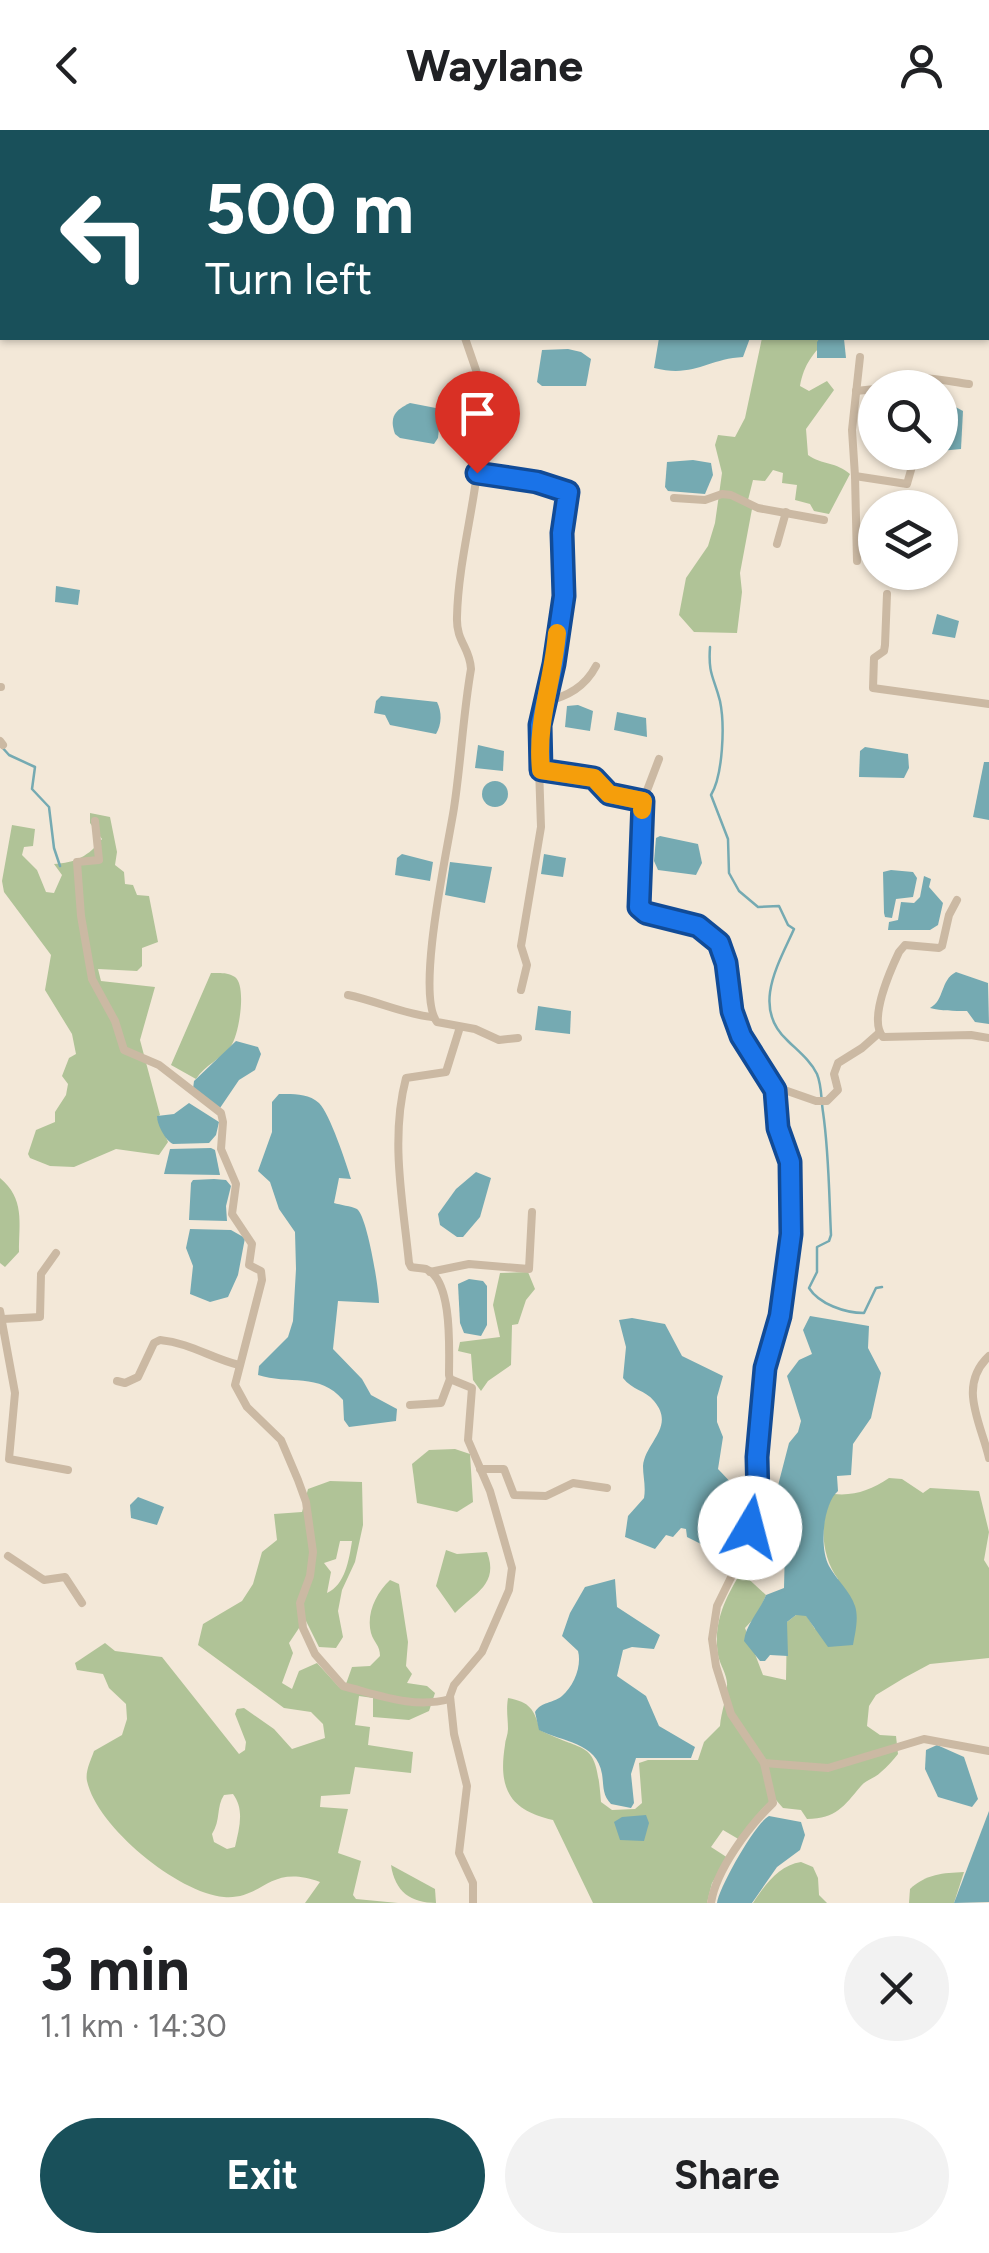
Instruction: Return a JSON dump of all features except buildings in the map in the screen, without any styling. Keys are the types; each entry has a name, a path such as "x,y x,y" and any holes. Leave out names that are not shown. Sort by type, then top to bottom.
{"street":[{"path":"466,340 477,373 472,474 537,482 568,492 562,533 564,596 538,737 541,827 521,946 528,965 521,990"},
{"path":"857,561 852,430 860,357"},
{"path":"958,383 969,384"},
{"path":"855,476 907,484 911,470"},
{"path":"432,1017 432,938 471,669 468,650 459,641 457,617 477,473"},
{"path":"674,498 705,500 722,494 758,508 824,520"},
{"path":"776,544 786,512"},
{"path":"887,594 885,645 884,651 874,658 873,688 989,704"},
{"path":"545,702 564,697 581,686 596,666"},
{"path":"659,759 643,801 639,907 646,913 698,926 719,943 726,963 732,1011 741,1036 773,1086 778,1128 792,1174 791,1234 780,1316 765,1368 756,1507 741,1557 717,1606 712,1639 731,1714 764,1763 773,1803 752,1824 715,1885 711,1903"},
{"path":"541,770 594,778 609,794 643,801"},
{"path":"96,822 99,860 78,862 81,916 92,980 115,1021 124,1050 181,1079 201,1100 221,1113 224,1122 221,1149 236,1188 232,1214 252,1244 249,1264 261,1271 262,1280 235,1385 238,1395 281,1440 306,1502 312,1566 300,1603 307,1642 343,1686 405,1702 427,1704 450,1699"},
{"path":"879,1033 877,1017 899,952 912,944 942,946 957,900"},
{"path":"348,995 432,1017 437,1022 483,1031 499,1040 518,1038"},
{"path":"460,1027 446,1072 406,1078 399,1109 398,1159 409,1262 430,1272 470,1264 529,1268 532,1212"},
{"path":"773,1086 816,1102 827,1101 838,1090 834,1074 838,1063 879,1033"},
{"path":"879,1033 989,1038"},
{"path":"56,1252 42,1274 40,1317 1,1315 4,1356 15,1393 9,1459 68,1470"},
{"path":"410,1405 441,1403 450,1379 445,1300 441,1284 430,1272"},
{"path":"117,1381 125,1383 138,1377 154,1342 160,1340 196,1347 239,1365"},
{"path":"989,1356 974,1376 972,1392 989,1458"},
{"path":"450,1379 472,1388 467,1428 470,1447 510,1560 512,1578 482,1652 454,1684 450,1699 467,1786 458,1847 473,1883 473,1903"},
{"path":"480,1468 504,1469 514,1494 546,1496 574,1483 607,1488"},
{"path":"8,1556 44,1580 65,1577 82,1603"},
{"path":"764,1763 828,1768 924,1739 989,1751"}],"green space":[{"path":"762,340 827,340 810,359 800,386 809,391 827,381 834,390 806,429 808,455 850,474 829,514 795,500 797,485 782,483 783,473 773,470 765,481 753,480 748,500 752,509 740,573 737,633 694,632 679,615 686,578 708,546 715,523 722,473 715,445 718,435 735,437 745,418"},
{"path":"90,813 110,817 117,852 115,865 124,872 125,884 133,885 137,895 149,896 158,942 142,948 142,966 137,971 98,969 101,981 155,987 140,1040 160,1115 157,1117 168,1142 159,1155 116,1149 74,1167 50,1166 28,1154 36,1130 55,1122 55,1112 68,1084 62,1076 69,1058 76,1054 72,1034 45,990 51,955 4,892 2,881 12,825 35,829 33,846 24,847 22,855 37,870 46,892 54,893 62,875 54,864 81,857 102,839 90,823"},
{"path":"211,973 226,974 239,982 240,1011 231,1046 196,1079 171,1065"},
{"path":"0,1178 14,1194 20,1221 19,1252 5,1267 0,1263"},
{"path":"528,1272 535,1289 526,1300 518,1324 512,1325 511,1365 481,1391 473,1380 471,1354 458,1351 460,1342 500,1337 493,1305 500,1273"},
{"path":"455,1449 470,1454 473,1502 457,1512 417,1503 412,1464 429,1450"},
{"path":"889,1478 902,1479 923,1493 930,1488 979,1491 989,1532 984,1560 989,1568 989,1658 930,1664 876,1695 869,1706 867,1726 880,1735 896,1736 898,1754 833,1814 807,1819 801,1810 783,1808 776,1800 764,1807 740,1840 723,1830 711,1847 728,1858 712,1883 707,1903 593,1903 553,1820 526,1810 510,1795 503,1773 508,1698 530,1708 540,1730 587,1751 596,1767 601,1802 612,1810 635,1809 642,1803 639,1763 698,1760 704,1742 720,1726 727,1682 718,1655 717,1632 725,1601 741,1572 766,1595 758,1614 745,1628 763,1675 786,1680 787,1622 796,1615 806,1615 815,1629 838,1579 828,1560 824,1537 825,1515 834,1494 863,1491"},
{"path":"330,1481 362,1482 363,1525 338,1611 343,1637 336,1648 319,1647 305,1619 289,1643 293,1653 282,1683 292,1689 299,1671 317,1663 339,1687 346,1684 352,1667 370,1666 380,1656 371,1633 371,1611 390,1580 399,1584 408,1642 406,1666 412,1674 407,1683 427,1686 435,1693 429,1711 409,1720 373,1717 373,1698 359,1696 355,1725 370,1727 368,1745 413,1752 411,1773 355,1767 350,1794 321,1796 320,1807 348,1809 338,1853 361,1861 353,1895 356,1899 398,1903 305,1903 320,1882 303,1877 277,1879 237,1896 205,1893 163,1871 123,1837 106,1818 87,1781 94,1751 122,1735 127,1719 126,1704 109,1688 103,1674 77,1670 75,1663 105,1643 115,1651 162,1657 239,1754 245,1750 246,1742 235,1714 237,1709 244,1708 274,1729 292,1749 325,1738 323,1724 311,1712 284,1708 198,1645 203,1624 242,1601 253,1584 262,1552 277,1540 274,1514 302,1512 308,1489","holes":["340,1541 352,1541 348,1564 338,1584 327,1593 331,1572 324,1563 336,1559","233,1794 239,1806 239,1827 235,1847 227,1849 214,1842 212,1834 224,1795"]},
{"path":"446,1550 457,1554 487,1552 490,1563 488,1580 455,1613 436,1586"},
{"path":"801,1862 813,1867 819,1895 827,1903 753,1903 779,1872"},
{"path":"391,1865 435,1889 436,1903 419,1901 400,1889"},
{"path":"964,1872 954,1903 909,1903 910,1889 922,1880"}],"water":[{"path":"659,340 749,340 743,357 680,371 654,368"},
{"path":"844,340 846,358 817,358 817,342"},
{"path":"568,349 591,359 586,386 542,386 537,382 542,350"},
{"path":"410,403 441,409 434,444 395,434 395,415"},
{"path":"958,408 963,411 958,449"},
{"path":"667,462 711,463 713,475 705,494 668,491"},
{"path":"56,586 80,590 78,605 55,602"},
{"path":"937,614 959,621 955,638 932,634"},
{"path":"381,696 437,702 441,718 436,734 390,725 385,715 374,713"},
{"path":"578,705 593,711 590,731 565,727 567,706"},
{"path":"617,712 646,718 647,737 614,730"},
{"path":"478,745 504,751 503,771 475,768"},
{"path":"865,747 908,754 909,768 904,778 859,777 860,751"},
{"path":"984,762 989,762 989,820 973,817"},
{"path":"495,781 504,785 508,794 504,803 495,807 486,803 482,794 486,785"},
{"path":"656,838 698,844 702,863 696,875 658,870 654,861"},
{"path":"402,854 433,862 430,881 395,875 397,858"},
{"path":"544,854 566,858 563,877 541,874"},
{"path":"450,862 492,867 485,903 445,895"},
{"path":"883,872 913,872 917,878 913,897 896,899 892,918 884,913"},
{"path":"924,876 931,879 929,887 943,903 938,925 930,930 888,930 889,922 898,920 901,902 914,903 920,897"},
{"path":"956,972 988,983 989,1024 975,1022 967,1011 930,1008"},
{"path":"538,1006 571,1011 570,1034 535,1030"},
{"path":"236,1041 258,1047 261,1054 255,1070 239,1080 220,1108 193,1089 194,1081"},
{"path":"279,1094 305,1096 319,1103 342,1151 351,1179 339,1178 334,1203 357,1209 361,1214 372,1253 379,1303 338,1301 333,1349 362,1379 371,1395 397,1409 396,1421 349,1427 344,1420 343,1400 334,1391 314,1382 258,1375 259,1366 288,1337 293,1321 295,1232 279,1209 270,1182 258,1171 272,1132 272,1102"},
{"path":"189,1103 219,1122 209,1143 173,1144 160,1128 157,1116 174,1114"},
{"path":"170,1149 215,1150 220,1175 164,1174"},
{"path":"476,1172 491,1178 480,1217 463,1237 457,1237 440,1225 438,1214 456,1189"},
{"path":"226,1180 231,1186 227,1221 189,1220 191,1183"},
{"path":"190,1229 231,1230 245,1238 238,1275 228,1297 210,1302 190,1294 193,1266 186,1248"},
{"path":"469,1279 483,1281 487,1286 487,1325 481,1336 464,1333 460,1323 458,1284"},
{"path":"810,1316 869,1326 868,1348 881,1373 871,1418 853,1444 851,1475 837,1476 838,1491 824,1527 826,1558 855,1606 856,1631 853,1645 828,1647 806,1616 796,1615 787,1622 788,1656 770,1655 760,1661 744,1641 766,1595 784,1588 785,1546 774,1501 789,1443 801,1421 787,1376 799,1360 812,1354 803,1330"},
{"path":"632,1318 665,1324 682,1356 723,1376 717,1397 717,1422 723,1437 718,1469 738,1497 731,1508 721,1513 716,1541 705,1546 687,1537 686,1529 681,1528 673,1537 666,1535 655,1549 625,1537 628,1516 644,1498 645,1457 662,1419 654,1401 623,1378 626,1347 619,1320"},
{"path":"138,1497 164,1507 157,1525 131,1518 130,1505"},
{"path":"615,1579 617,1607 660,1635 654,1649 623,1650 617,1676 646,1696 659,1726 695,1747 691,1758 636,1758 631,1774 631,1808 611,1804 593,1755 577,1744 539,1730 535,1712 562,1696 576,1675 578,1651 562,1636 585,1587"},
{"path":"937,1745 964,1757 978,1799 972,1807 938,1797 925,1769 926,1750"},
{"path":"989,1811 989,1902 954,1903"},
{"path":"646,1815 649,1823 644,1841 620,1840 614,1822 622,1817"},
{"path":"769,1816 801,1822 805,1835 800,1850 777,1867 752,1903 717,1903 739,1856"}],"waterway":[{"path":"710,647 723,736 711,795 728,839 729,873 739,891 758,907 779,906 794,929 771,985 771,1014 776,1027 814,1069 821,1088 831,1235 829,1241 817,1247 817,1272 809,1288 833,1306 864,1313 876,1288 882,1287"},
{"path":"1,746 9,755 35,767 32,789 49,807 60,866"}],"slow traffic":[{"path":"557,633 538,737 541,770 594,778 609,794 643,801 642,810"}],"route":[{"path":"477,473 537,482 568,492 562,533 564,596 538,737 541,770 594,778 609,794 643,801 639,907 646,913 698,926 719,943 726,963 732,1011 741,1036 775,1090 778,1128 792,1174 791,1234 780,1316 765,1368 757,1457 758,1498 750,1528"}]}
